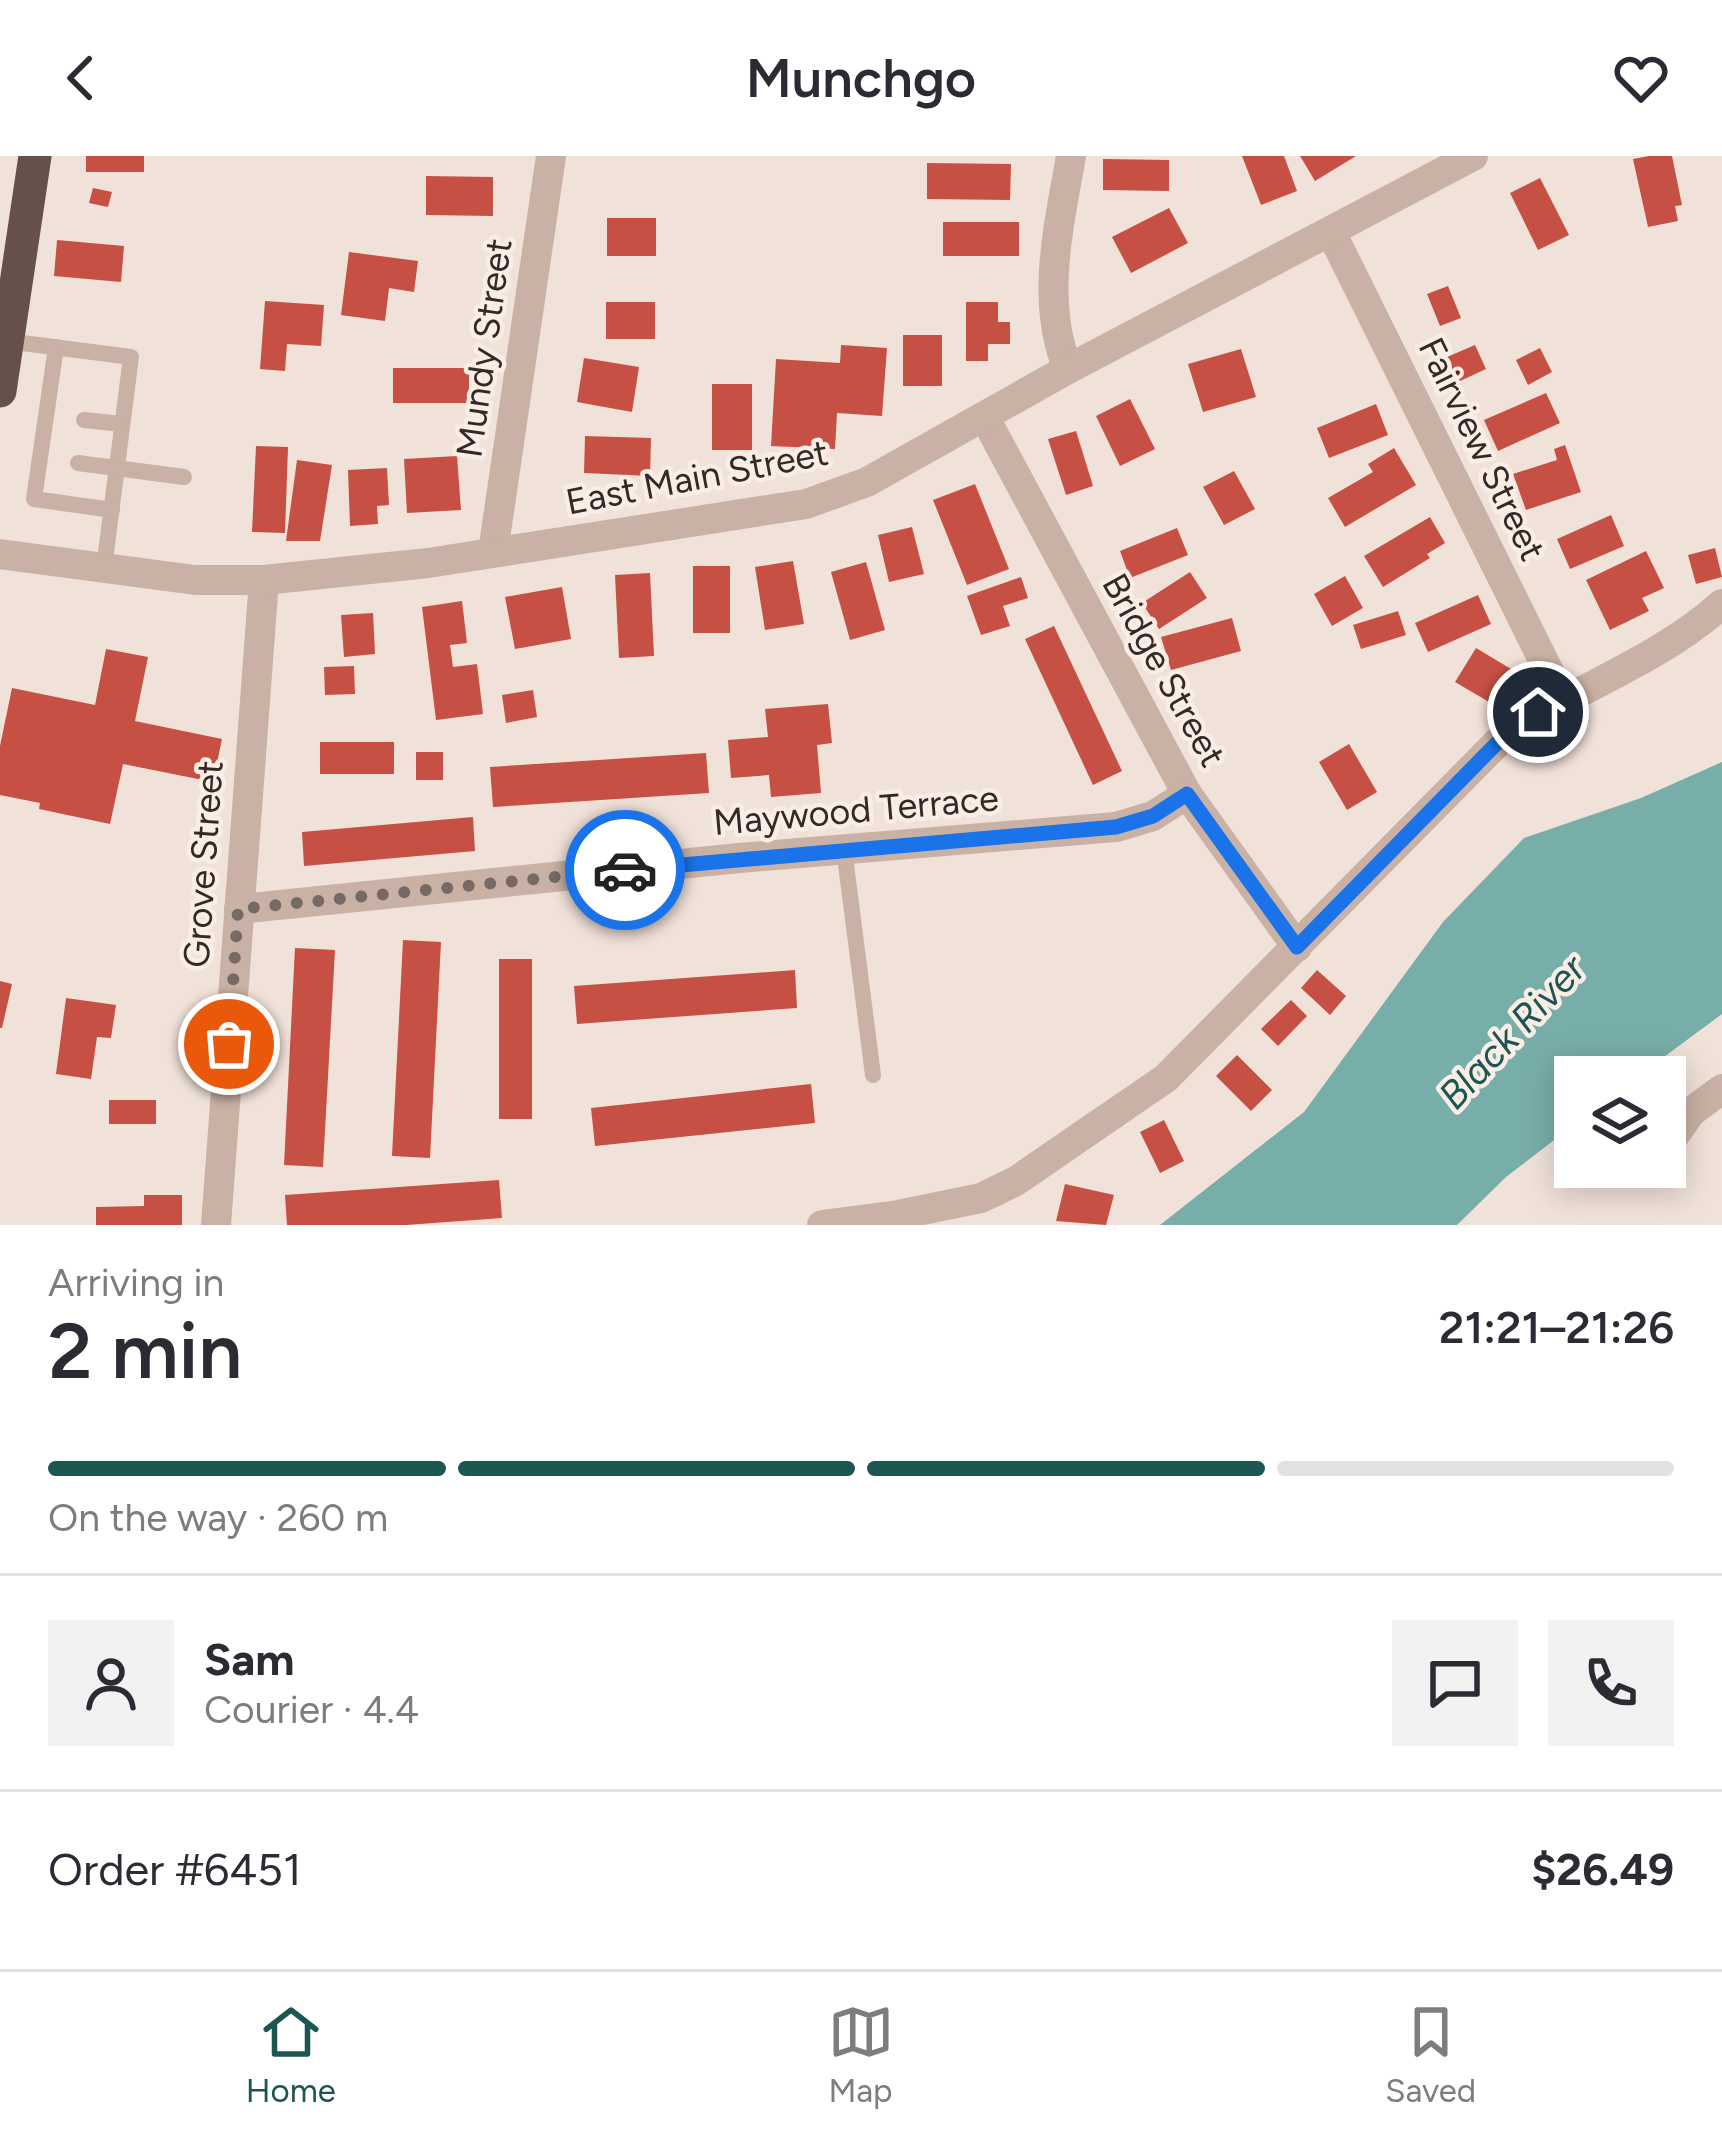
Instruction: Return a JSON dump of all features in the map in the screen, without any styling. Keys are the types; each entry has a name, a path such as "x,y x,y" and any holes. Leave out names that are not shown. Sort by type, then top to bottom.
{"highway":[{"path":"0,391 7,295 35,156"}],"street":[{"name":"Mundy Street","path":"493,552 551,156"},
{"path":"1068,368 1052,316 1057,241 1071,156"},
{"name":"East Main Street","path":"0,554 195,580 264,580 493,552 806,504 867,482 1068,368 1473,156"},
{"name":"Fairview Street","path":"1331,232 1563,700"},
{"name":"Bridge Street","path":"985,418 1187,794 1297,947"},
{"name":"Grove Street","path":"216,1225 264,580"},
{"path":"822,1225 981,1198 1016,1181 1166,1078 1498,742 1563,700 1670,645 1722,604"},
{"name":"Maywood Terrace","path":"238,909 1116,827 1153,816 1187,794"},
{"path":"1686,1119 1722,1090"}],"lane":[{"path":"4,340 131,357 104,568"},
{"path":"56,347 46,458 34,499 112,510"},
{"path":"84,419 122,424"},
{"path":"78,463 184,477"},
{"path":"844,850 873,1075"}],"water":[{"name":"Black River","path":"1722,762 1722,1014 1665,1056 1554,1056 1554,1140 1506,1177 1457,1225 1160,1225 1304,1112 1443,922 1524,838 1641,798"}],"building":[{"path":"86,156 144,156 144,172 86,172"},
{"path":"1242,156 1284,156 1297,191 1261,205"},
{"path":"1300,156 1356,156 1315,181"},
{"path":"1672,156 1682,205 1675,206 1678,221 1648,227 1633,159"},
{"path":"1103,159 1169,160 1169,191 1103,190"},
{"path":"927,163 1011,164 1010,200 927,199"},
{"path":"426,176 493,177 493,216 426,215"},
{"path":"1540,178 1569,235 1538,250 1510,193"},
{"path":"93,188 112,192 108,207 89,203"},
{"path":"1169,208 1188,243 1131,273 1112,237"},
{"path":"607,218 656,218 656,256 607,256"},
{"path":"943,222 1019,222 1019,256 943,256"},
{"path":"57,240 124,246 121,282 54,276"},
{"path":"349,252 418,261 414,292 389,288 385,321 341,315"},
{"path":"1448,286 1461,318 1440,326 1427,294"},
{"path":"265,301 324,305 321,346 287,344 285,371 260,369"},
{"path":"606,302 655,302 655,339 606,339"},
{"path":"966,302 998,302 998,322 1010,322 1010,344 988,344 988,361 966,361"},
{"path":"903,335 942,335 942,386 903,386"},
{"path":"841,345 887,348 882,416 837,413 835,449 771,446 776,359 840,363"},
{"path":"1475,345 1486,369 1458,382 1447,357"},
{"path":"1540,348 1552,372 1528,385 1516,360"},
{"path":"1241,349 1256,397 1203,412 1188,364"},
{"path":"584,358 639,367 632,412 577,402"},
{"path":"393,368 469,368 469,403 393,403"},
{"path":"712,384 752,384 752,450 712,450"},
{"path":"1546,393 1560,423 1498,451 1484,420"},
{"path":"1130,399 1155,449 1120,466 1096,416"},
{"path":"1376,404 1388,435 1329,458 1317,428"},
{"path":"1076,431 1093,486 1066,495 1048,439"},
{"path":"585,436 651,438 650,476 584,473"},
{"path":"1565,445 1581,492 1526,510 1513,474 1557,460 1554,449"},
{"path":"256,446 288,447 285,533 252,532"},
{"path":"1394,448 1416,485 1345,527 1328,498 1373,472 1368,464"},
{"path":"457,456 461,510 407,513 404,459"},
{"path":"297,460 332,465 320,541 286,541"},
{"path":"387,468 389,505 377,506 378,524 350,526 348,470"},
{"path":"1234,471 1255,509 1224,525 1203,487"},
{"path":"975,484 1009,569 967,585 933,500"},
{"path":"1611,515 1624,546 1570,569 1557,539"},
{"path":"1430,517 1445,543 1383,587 1364,556"},
{"path":"912,527 924,574 889,582 878,535"},
{"path":"1177,528 1188,555 1130,578 1120,551"},
{"path":"1715,548 1722,577 1696,584 1688,555"},
{"path":"1646,551 1664,588 1642,598 1649,611 1610,630 1586,580"},
{"path":"793,561 804,624 765,630 755,567"},
{"path":"866,562 885,630 850,640 831,572"},
{"path":"693,566 730,566 730,633 693,633"},
{"path":"1190,572 1207,598 1159,629 1142,603"},
{"path":"650,573 654,656 619,658 615,575"},
{"path":"1345,576 1363,608 1332,626 1314,594"},
{"path":"1021,577 1028,598 1003,606 1010,626 981,635 967,596"},
{"path":"562,587 571,639 515,649 505,597"},
{"path":"1478,595 1491,624 1428,652 1415,623"},
{"path":"462,601 467,643 450,645 453,667 477,664 483,714 436,720 422,607"},
{"path":"1398,611 1406,635 1361,649 1353,625"},
{"path":"373,613 375,654 344,657 341,615"},
{"path":"1232,618 1241,651 1171,670 1161,637"},
{"path":"1054,626 1122,771 1093,785 1025,639"},
{"path":"1476,648 1521,675 1501,709 1455,682"},
{"path":"106,649 148,657 135,721 222,739 213,782 123,764 110,824 0,795 0,746 12,688 95,705"},
{"path":"354,666 355,694 325,695 324,667"},
{"path":"533,690 537,717 506,723 502,695"},
{"path":"828,704 832,743 817,745 821,793 771,797 769,775 731,778 728,740 768,737 765,709"},
{"path":"320,742 394,742 394,774 320,774"},
{"path":"1349,744 1377,792 1347,810 1319,762"},
{"path":"416,752 443,752 443,780 416,780"},
{"path":"706,753 709,793 493,807 490,767"},
{"path":"473,817 475,851 304,866 302,832"},
{"path":"403,940 441,942 430,1158 392,1156"},
{"path":"295,948 335,950 323,1167 284,1165"},
{"path":"499,959 532,959 532,1119 499,1119"},
{"path":"795,970 797,1008 577,1024 574,986"},
{"path":"1317,970 1346,996 1330,1015 1301,988"},
{"path":"0,981 12,984 2,1028 0,1028"},
{"path":"66,998 116,1005 111,1038 97,1037 91,1079 56,1074"},
{"path":"1291,1000 1307,1016 1278,1046 1261,1029"},
{"path":"1237,1055 1272,1090 1251,1111 1216,1076"},
{"path":"811,1084 815,1123 595,1146 591,1108"},
{"path":"109,1100 156,1100 156,1124 109,1124"},
{"path":"1164,1120 1184,1161 1160,1173 1140,1132"},
{"path":"499,1180 502,1218 406,1225 287,1225 285,1195"},
{"path":"1065,1184 1114,1195 1106,1225 1056,1221"},
{"path":"144,1195 182,1195 182,1225 96,1225 96,1207 144,1206"}],"way so far":[{"path":"229,1044 238,909 625,870"}],"route":[{"path":"625,870 1116,827 1153,816 1187,794 1297,947 1498,742 1538,712"}]}
